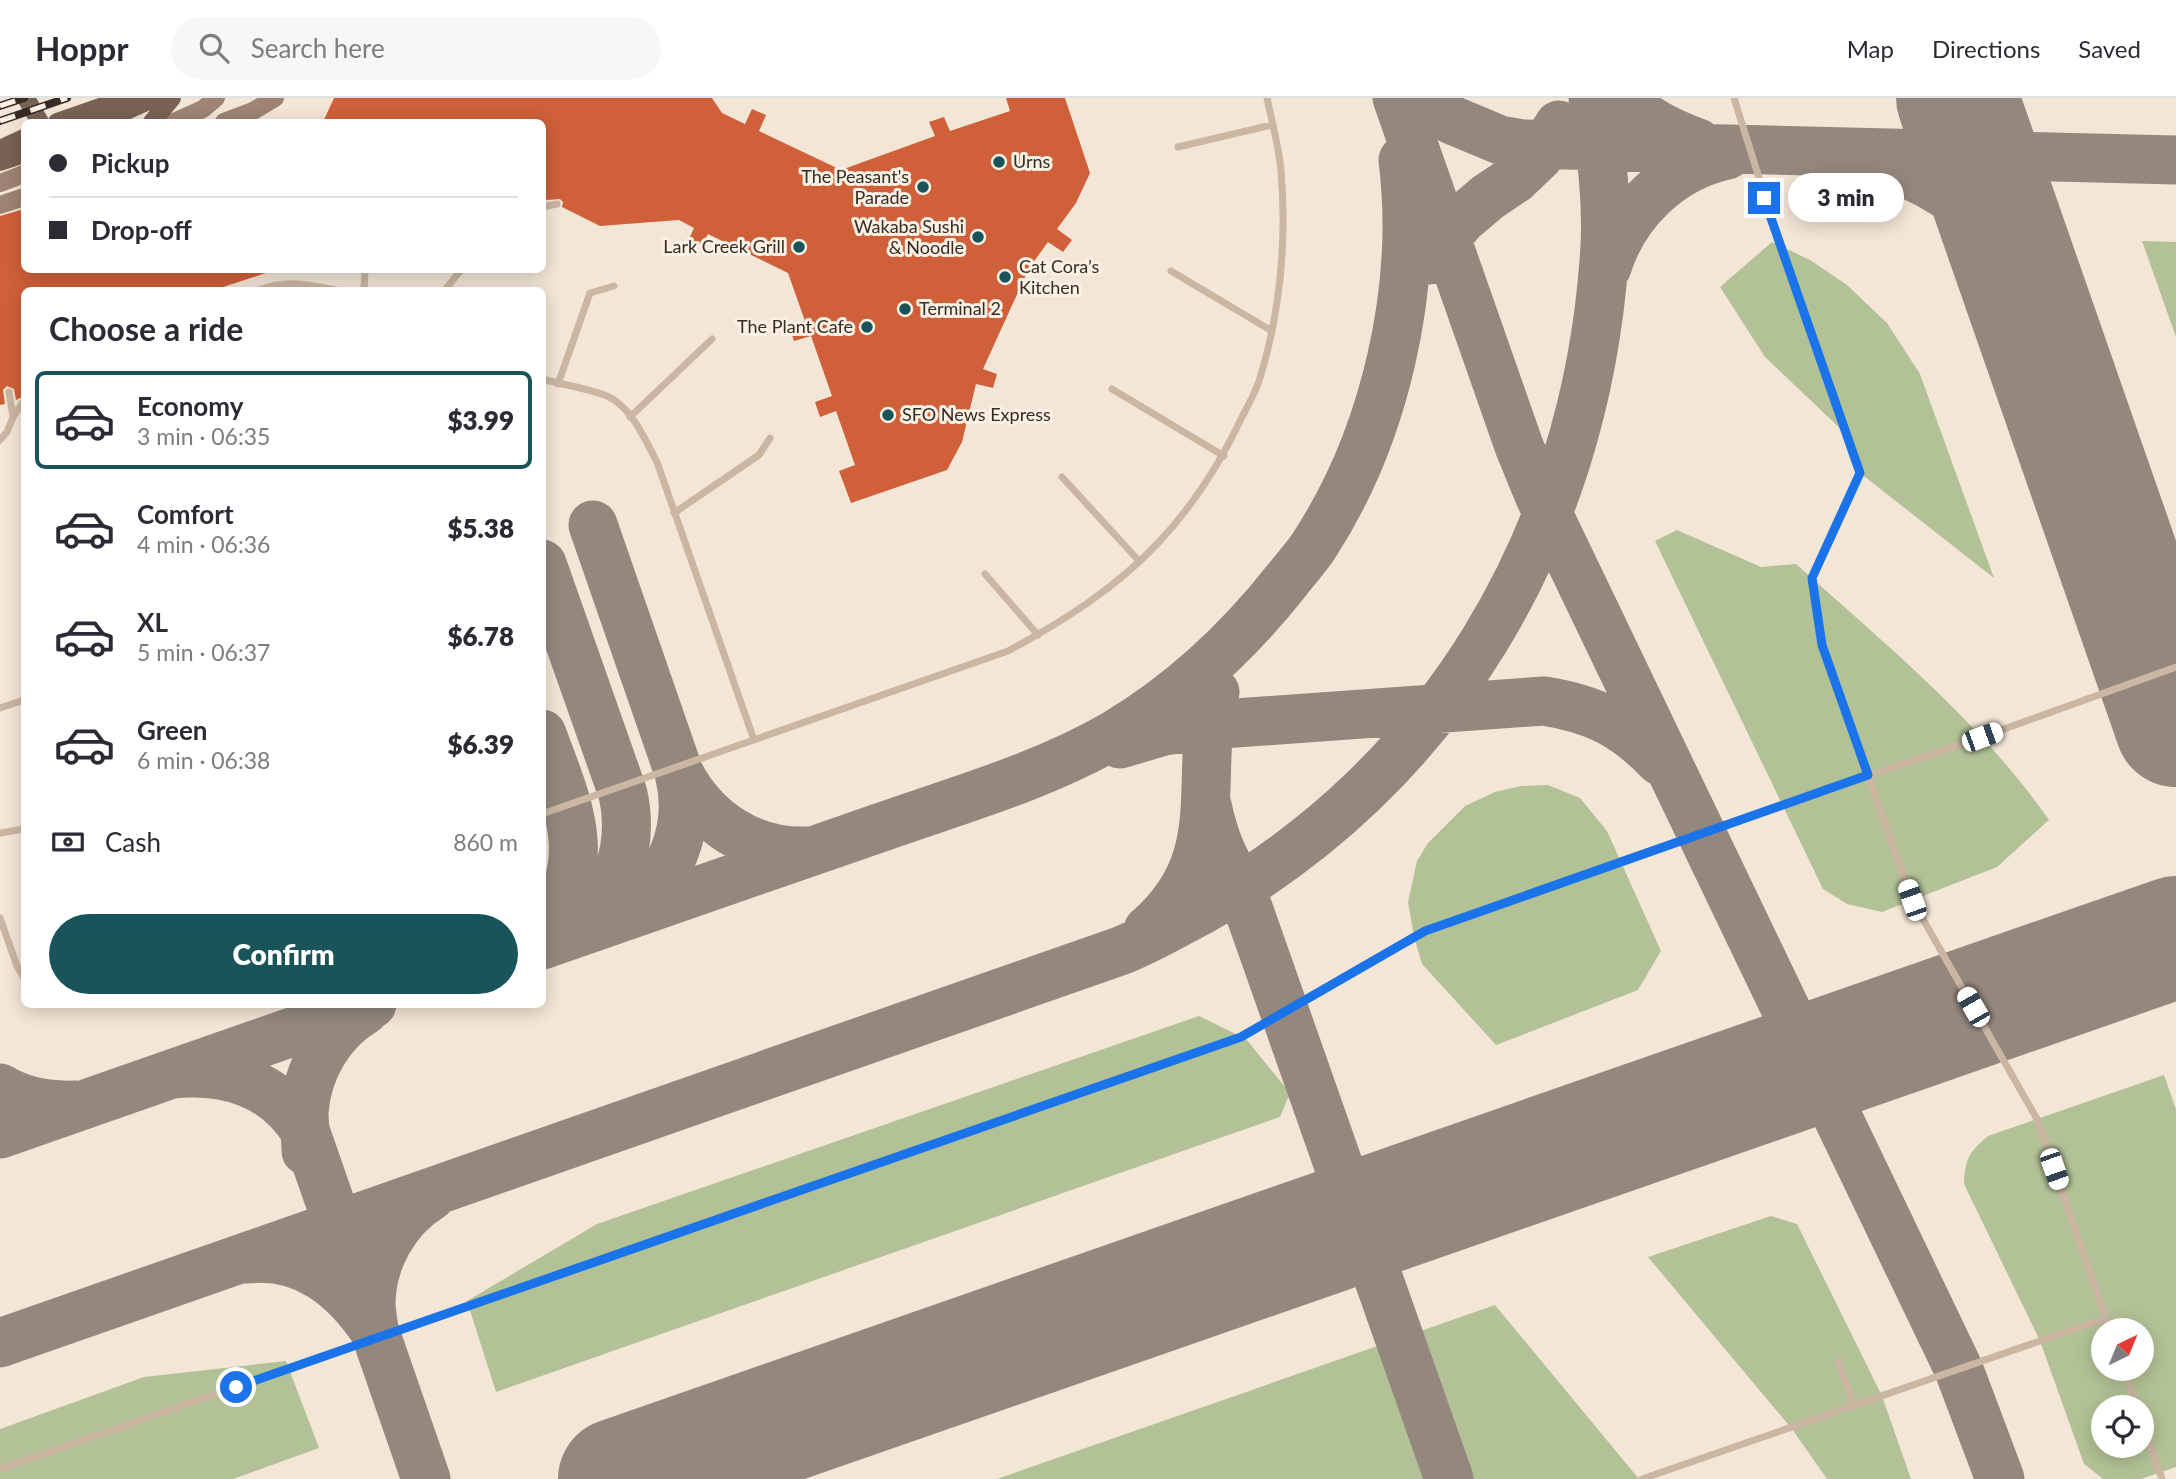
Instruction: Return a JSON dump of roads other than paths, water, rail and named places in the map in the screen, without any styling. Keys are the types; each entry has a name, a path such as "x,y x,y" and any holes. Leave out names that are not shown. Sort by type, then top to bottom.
{"main road":[{"path":"66,119 126,98"},
{"path":"109,119 155,98"},
{"path":"154,119 172,98"},
{"path":"181,119 203,109 216,98"},
{"path":"231,119 253,111 275,98"},
{"path":"0,143 21,146"},
{"path":"0,149 21,147"},
{"path":"0,162 21,149"},
{"path":"0,183 21,175"},
{"path":"0,205 21,198"}],"lane":[{"path":"546,813 1008,651 1088,602 1139,561 1179,520 1224,456 1258,384 1275,316 1283,237 1281,170 1268,98"},
{"path":"1734,98 1780,246 1860,473 1812,578 1822,645 1912,900 2037,1119 2106,1318"},
{"path":"1178,146 1272,125"},
{"path":"546,206 557,204"},
{"path":"1171,271 1272,331"},
{"path":"447,287 459,273"},
{"path":"269,287 282,283 317,287"},
{"path":"558,384 590,293 614,286"},
{"path":"630,417 712,339"},
{"path":"546,380 606,395 616,401 642,432 657,462 754,740"},
{"path":"1112,389 1224,456"},
{"path":"9,392 13,417"},
{"path":"0,440 21,405"},
{"path":"674,513 759,455 769,438"},
{"path":"1062,477 1139,561"},
{"path":"985,574 1038,635"},
{"path":"0,1469 1241,1037 1425,931 2176,667"},
{"path":"0,709 21,701"},
{"path":"0,833 21,830"},
{"path":"0,918 21,973"},
{"path":"1642,1479 2091,1323"},
{"path":"1838,1361 1854,1406"},
{"path":"2154,1456 2162,1479"}],"railway":[{"path":"0,106 24,98"},
{"path":"0,121 67,98"}],"place":[{"name":"Urns","path":"999,162"},
{"name":"The Peasant's Parade","path":"923,187"},
{"name":"Wakaba Sushi & Noodle","path":"978,237"},
{"name":"Lark Creek Grill","path":"799,247"},
{"name":"Cat Cora’s Kitchen","path":"1005,277"},
{"name":"Terminal 2","path":"905,309"},
{"name":"The Plant Cafe","path":"867,327"},
{"name":"SFO News Express","path":"888,415"}]}
